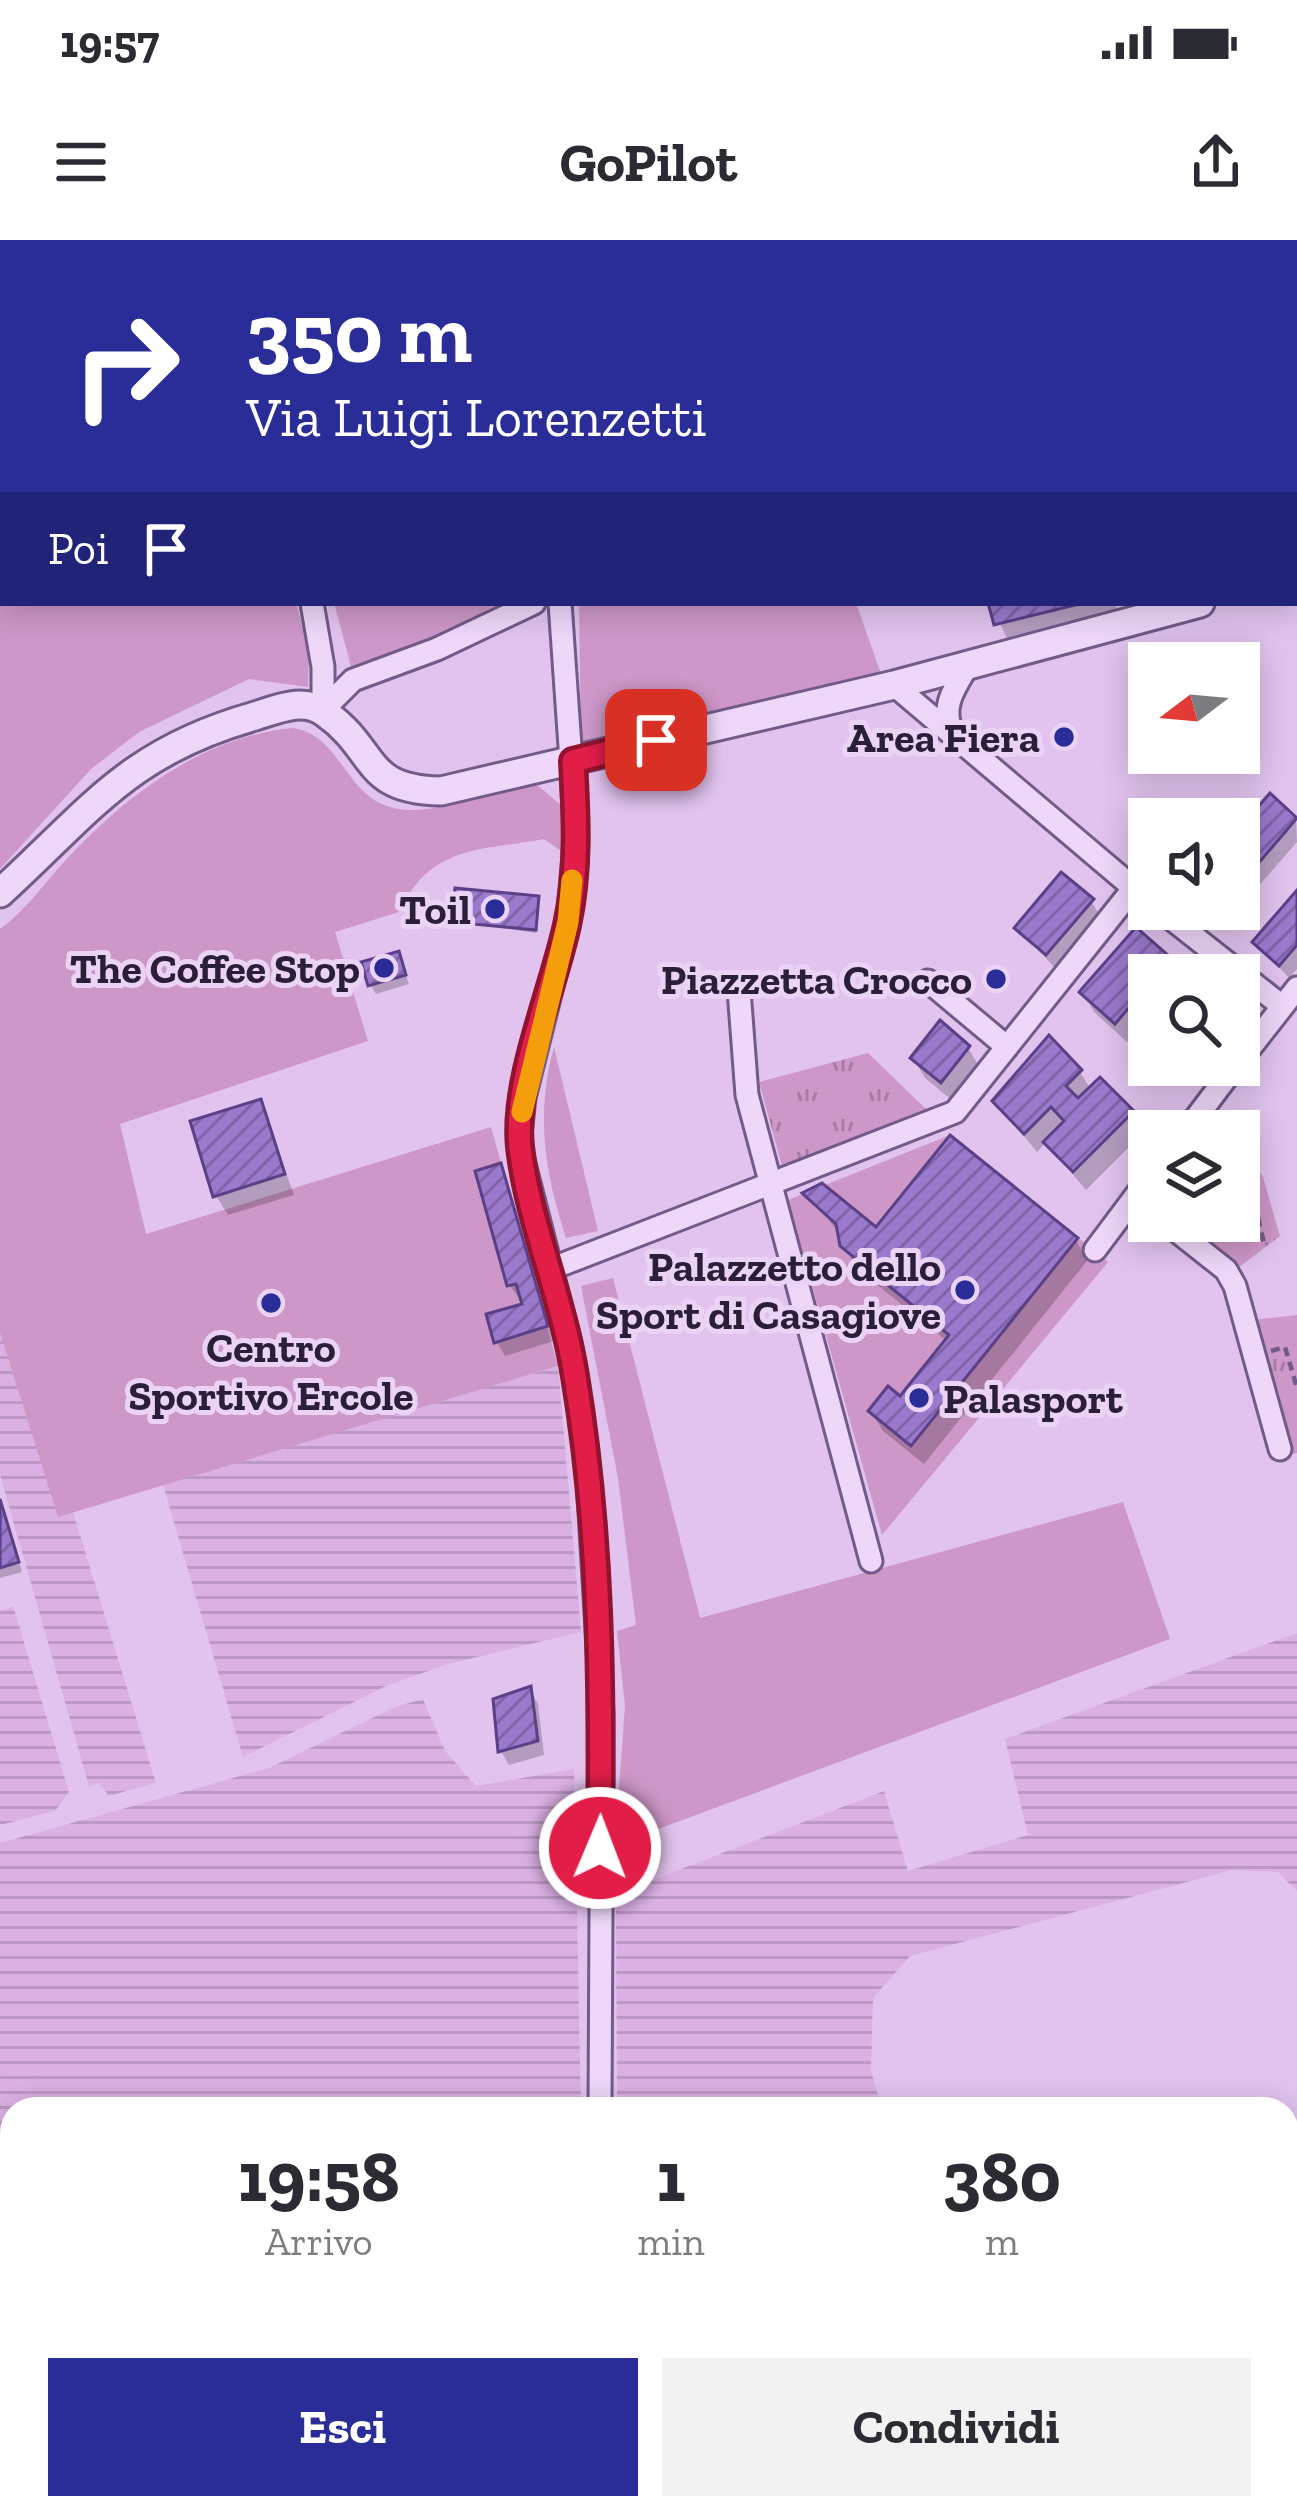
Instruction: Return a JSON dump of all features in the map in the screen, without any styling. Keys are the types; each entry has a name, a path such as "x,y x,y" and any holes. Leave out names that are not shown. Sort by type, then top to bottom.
{"street":[{"path":"312,606 323,710 380,777 412,791 441,791 894,685 1189,606"},
{"path":"323,710 353,680 527,606"},
{"path":"560,606 577,833 568,922 524,1098 519,1144 553,1268 586,1445 602,1713 600,2097"},
{"path":"953,734 946,720 947,703 970,662"},
{"path":"894,685 1128,884"},
{"path":"0,893 146,759 190,735 268,712 299,704 323,710"},
{"path":"553,1268 955,1112 1128,910"},
{"path":"1186,930 1282,1006"},
{"path":"928,981 1007,1047"},
{"path":"1260,1034 1297,988"},
{"path":"739,990 747,1095 872,1561"},
{"path":"1202,1110 1220,1086"},
{"path":"1095,1250 1128,1217"},
{"path":"1191,1242 1226,1270 1280,1449"}],"path":[{"path":"1260,1226 1265,1247"},
{"path":"1254,1356 1286,1347 1297,1388"}],"shaded area":[{"path":"0,1333 58,1516 73,1512 156,1783 109,1796 99,1783 89,1786 0,1475"},
{"path":"558,1366 581,1632 448,1664 386,1686 243,1757 163,1485"},
{"path":"13,1606 69,1792 55,1811 0,1825 0,1611"},
{"path":"1297,1633 1297,1891 1278,1872 1232,1870 910,1956 873,1998 871,2071 879,2097 617,2097 616,1894 884,1791 908,1871 1028,1835 1005,1739"},
{"path":"423,1699 445,1751 476,1786 574,1769 581,2097 0,2097 0,1843 269,1768 395,1707"}],"green space":[{"path":"0,606 297,606 309,649 308,687 249,679 139,732 91,769 0,869"},
{"path":"335,606 496,606 441,635 351,666"},
{"path":"579,606 857,606 882,677 581,748"},
{"path":"291,728 321,741 362,790 390,807 426,809 537,785 561,805 561,851 544,839 459,855 426,874 399,912 335,932 368,1041 120,1124 146,1234 491,1127 558,1366 58,1517 0,1333 0,929 87,838 166,774 226,744"},
{"path":"554,1047 598,1231 566,1238 545,1144 545,1096"},
{"path":"868,1053 926,1109 782,1166 759,1082"},
{"name":"Palasport","path":"950,1135 1108,1262 882,1535 788,1200"},
{"path":"1260,1172 1280,1236 1238,1268 1206,1242 1260,1242"},
{"path":"613,1278 700,1618 1123,1502 1170,1639 615,1845 625,1706 617,1631 636,1625 618,1478 581,1286"},
{"path":"1297,1315 1297,1453 1289,1455 1253,1320"}],"building":[{"path":"989,606 1071,606 994,625"},
{"path":"1270,793 1297,818 1260,861 1260,805"},
{"path":"1061,872 1094,899 1046,955 1014,928"},
{"name":"Toil","path":"455,888 539,896 536,930 451,922"},
{"path":"1297,890 1297,945 1279,966 1252,942"},
{"path":"1133,930 1166,954 1128,954 1128,1009 1115,1024 1079,992"},
{"name":"The Coffee Stop","path":"399,951 406,975 368,986 361,962"},
{"path":"940,1020 970,1046 941,1083 910,1058"},
{"path":"1049,1035 1082,1070 1066,1086 1078,1098 1100,1077 1133,1110 1073,1172 1043,1142 1064,1121 1051,1107 1024,1134 992,1101"},
{"path":"261,1099 285,1174 213,1197 190,1121"},
{"name":"Palazzetto dello Sport di Casagiove","path":"950,1135 1078,1238 911,1446 868,1411 888,1386 900,1396 949,1335 840,1246 836,1224 802,1193 822,1183 876,1227"},
{"path":"501,1163 548,1326 494,1343 486,1314 522,1304 516,1284 507,1286 475,1171"},
{"path":"0,1499 19,1562 0,1568"},
{"path":"531,1686 538,1741 498,1752 493,1699"}],"slow traffic":[{"path":"522,1112 568,922 572,880"}],"place":[{"name":"Area Fiera","path":"1064,737"},
{"name":"Toil","path":"495,909"},
{"name":"The Coffee Stop","path":"384,968"},
{"name":"Piazzetta Crocco","path":"996,979"},
{"name":"Palazzetto dello Sport di Casagiove","path":"965,1290"},
{"name":"Centro Sportivo Ercole","path":"271,1303"},
{"name":"Palasport","path":"919,1398"}],"route":[{"path":"600,1848 602,1713 586,1445 570,1343 519,1144 524,1098 568,922 577,833 573,761 656,740"}]}
